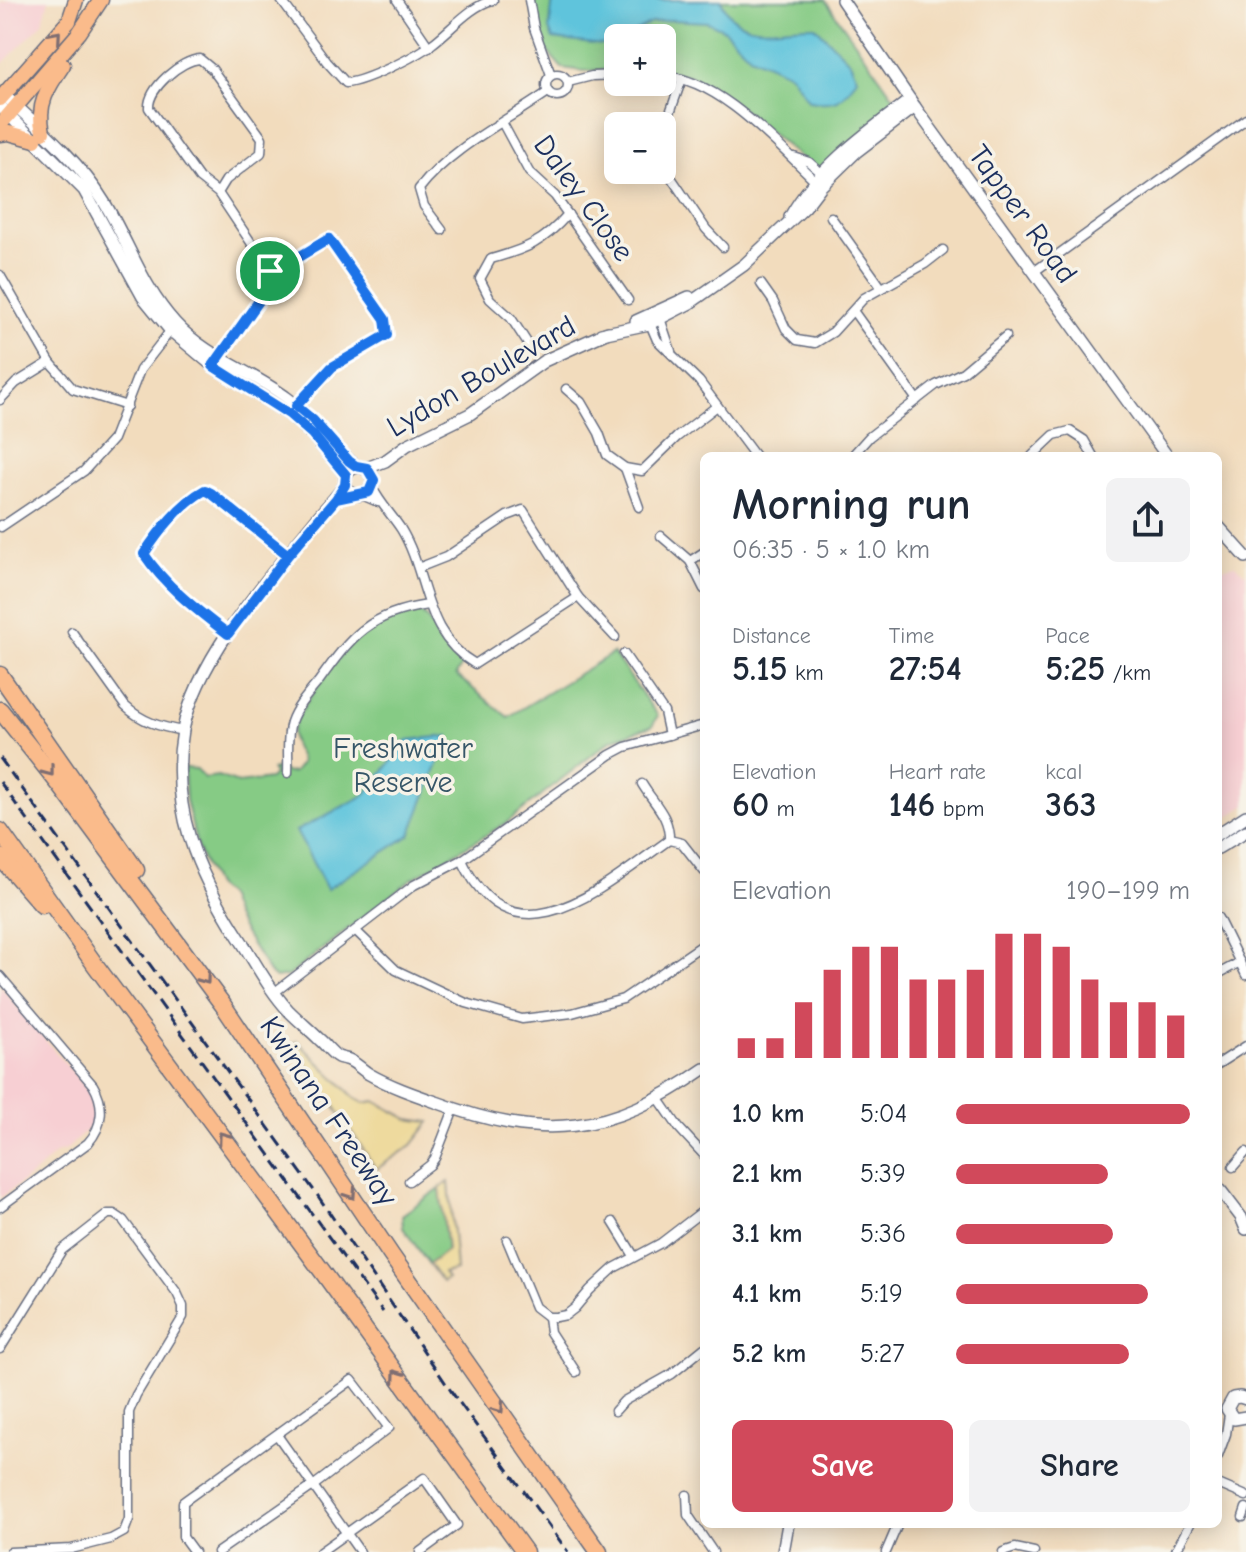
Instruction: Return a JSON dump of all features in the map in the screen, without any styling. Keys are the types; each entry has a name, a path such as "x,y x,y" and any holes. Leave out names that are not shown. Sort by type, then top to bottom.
{"highway":[{"path":"5,108 69,21 76,0"},
{"path":"5,108 79,33 101,0"},
{"path":"0,134 39,136 43,99 75,48 79,33"},
{"path":"0,675 109,830 159,906 169,930"},
{"name":"Kwinana Freeway","path":"0,710 60,785 223,1005 391,1255 599,1552"},
{"path":"0,831 525,1552"},
{"path":"0,857 96,966"}],"street":[{"path":"281,0 346,83 361,82 429,47 470,13 493,0"},
{"path":"397,0 429,47"},
{"name":"Tapper Road","path":"842,0 913,104 1164,452"},
{"path":"526,1 551,75"},
{"path":"216,362 266,291 270,271 218,193 199,178 149,108 151,94 194,59 200,59 212,69 262,138 261,153 226,180 218,193"},
{"path":"559,73 568,82 567,91 555,97 545,86 551,75 559,73"},
{"path":"568,82 604,76"},
{"path":"676,78 725,102 822,180"},
{"path":"670,112 682,79"},
{"path":"442,230 424,206 419,189 436,170 470,142 503,124 548,92"},
{"name":"Lydon Boulevard","path":"367,475 407,445 470,414 544,361 601,334 690,303 744,265 786,225 798,203 822,180 862,143 913,104"},
{"path":"5,108 71,160 103,201 146,287 173,327 216,362 293,410 367,475 379,503 401,529 418,568 428,605 439,629 456,653 475,664 578,597"},
{"path":"1035,271 1246,119"},
{"name":"Daley Close","path":"503,124 529,172 555,196 628,300"},
{"path":"676,184 706,229 723,247"},
{"path":"528,344 511,318 490,299 480,279 491,259 529,248 557,227 568,214"},
{"path":"831,217 881,287"},
{"path":"270,271 293,262 329,239 385,319 387,335 332,367 293,410"},
{"path":"761,284 786,329 797,340 815,343 833,332 864,298 925,264 943,250"},
{"path":"0,275 50,362 73,389 127,406"},
{"path":"854,312 917,400"},
{"path":"654,318 671,352 699,381 752,452"},
{"path":"1,526 84,471 113,439 140,370 173,327"},
{"path":"856,452 869,437 936,385 963,372 1006,336"},
{"path":"0,400 16,383 50,362"},
{"path":"566,389 581,402 599,433 607,455 625,468 642,471 677,437 717,406"},
{"path":"293,410 358,495 379,503"},
{"path":"1036,452 1054,435 1070,431 1084,440 1091,452"},
{"path":"625,468 639,507"},
{"path":"367,475 350,469 336,499 288,555 228,634 200,679 183,731 180,796 198,862 210,892 287,1010 338,1057 351,1061 368,1074 392,1085 454,1109 504,1124 557,1127 619,1116 659,1099 700,1072"},
{"path":"358,495 367,475"},
{"path":"228,634 181,597 154,570 144,554 152,542 191,500 205,490 288,555"},
{"path":"336,499 358,495"},
{"path":"418,568 446,557 507,516 523,510 578,597 615,637"},
{"path":"1222,530 1246,557"},
{"path":"661,536 690,561 700,581"},
{"path":"690,561 700,555"},
{"path":"288,773 290,724 346,643 369,624 416,606 428,605"},
{"path":"72,632 135,716 183,731"},
{"path":"624,654 664,712 669,735"},
{"path":"275,992 414,885 462,860 610,755 625,747 700,726"},
{"path":"642,784 670,826 669,840"},
{"path":"1222,831 1246,816"},
{"path":"1222,846 1246,831"},
{"path":"462,860 472,882 498,908 528,914 562,908 587,897 669,840 682,843 700,866"},
{"path":"1222,926 1246,975"},
{"path":"356,931 396,970 466,1003 522,1019 572,1013 623,999 700,947"},
{"path":"1222,972 1240,962"},
{"path":"0,976 93,1085 101,1107 97,1131 88,1143 0,1207"},
{"path":"1222,1061 1246,1046"},
{"path":"659,1099 700,1151"},
{"path":"409,1181 435,1158 454,1109"},
{"path":"1233,1167 1246,1152"},
{"path":"1222,1192 1246,1229"},
{"path":"507,1240 531,1300 541,1313 548,1317 566,1315 599,1280 634,1256 661,1243 700,1213"},
{"path":"0,1349 62,1250 108,1214 123,1220 181,1300 183,1317 129,1412 127,1527 118,1536 92,1548 10,1552"},
{"path":"613,1222 634,1256"},
{"path":"548,1317 550,1332 576,1372"},
{"path":"615,1411 624,1401 672,1374 700,1351"},
{"path":"194,1552 183,1537 183,1502 352,1380 389,1428 218,1552"},
{"path":"1222,1445 1229,1404 1246,1385"},
{"path":"1229,1404 1234,1419 1244,1418"},
{"path":"1226,1434 1244,1418"},
{"path":"277,1435 360,1552"},
{"path":"320,1552 424,1478 457,1525 420,1552"},
{"path":"1222,1486 1246,1496"},
{"path":"687,1495 688,1515 713,1552"},
{"path":"783,1552 787,1528"},
{"path":"886,1552 896,1528"},
{"path":"1175,1552 1188,1528"},
{"path":"1003,1552 1015,1548 1034,1552"}],"shaded area":[{"path":"9,0 49,0 42,24 0,66 0,3"},
{"path":"1235,565 1246,573 1246,805 1222,821 1222,568"},
{"path":"0,986 90,1093 93,1119 92,1125 66,1150 56,1153 0,1198"}],"green space":[{"path":"531,0 825,0 901,107 819,174 742,109 690,76 676,74 676,24 604,24 604,70 562,68 546,50"},
{"name":"Freshwater Reserve","path":"417,610 462,665 456,675 508,717 613,653 658,716 652,726 611,740 506,823 410,880 288,976 276,978 270,974 235,917 227,896 215,886 198,850 186,800 184,768 197,769 204,778 218,776 238,783 270,779 274,775 272,770 280,768 287,773 294,772 301,763 292,737 295,724 332,667 366,630"},
{"path":"440,1188 447,1251 429,1264 403,1228 402,1215"}],"sand":[{"path":"297,1041 355,1098 364,1103 375,1101 408,1119 430,1122 412,1145 372,1172 370,1169 374,1166 293,1043"},
{"path":"449,1182 456,1270 443,1273 447,1279 442,1282 429,1264 447,1250 440,1188"}],"water":[{"path":"553,0 721,0 728,13 749,26 815,26 850,62 857,78 838,100 809,101 790,74 750,56 723,29 707,22 671,20 649,24 604,24 602,45 553,39 549,29"},
{"path":"449,736 410,835 327,889 296,831 365,795 408,740"}],"railway":[{"path":"0,758 318,1196 451,1391 568,1552"},
{"path":"0,782 383,1312"}],"route":[{"path":"270,271 266,291 213,366 267,398 312,434 346,475 345,485 336,499 288,555 228,634 181,597 154,570 144,554 191,500 205,490 211,493 288,555 321,513 336,499 369,492 374,480 367,468 349,461 313,420 296,406 332,367 387,335 385,319 329,239 293,262 270,271"}]}
